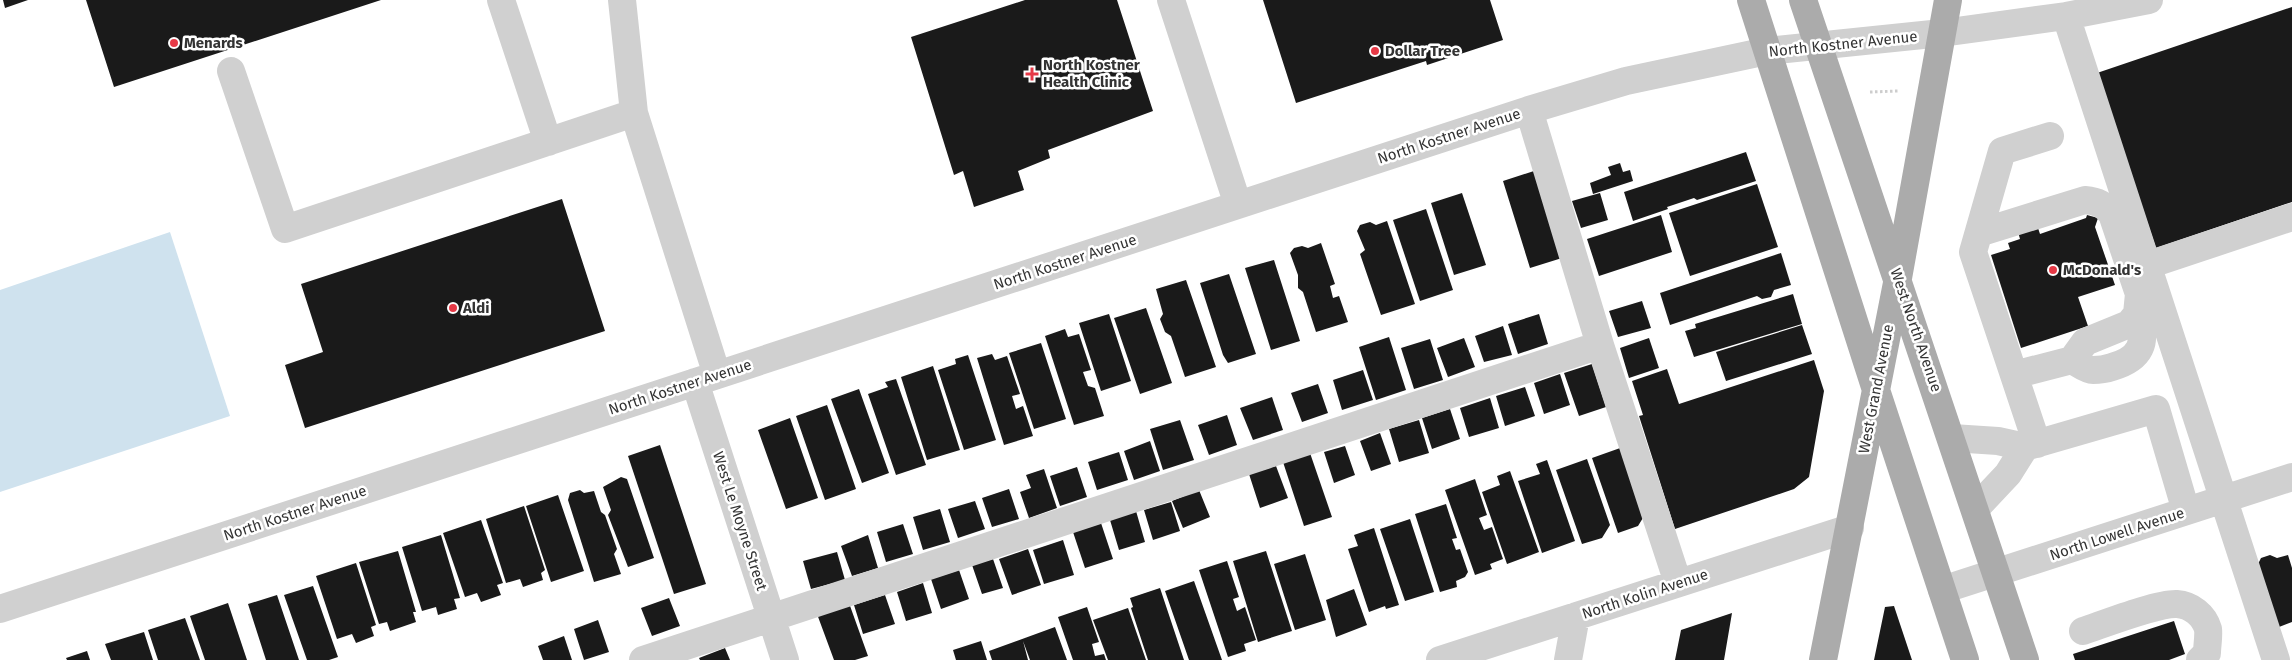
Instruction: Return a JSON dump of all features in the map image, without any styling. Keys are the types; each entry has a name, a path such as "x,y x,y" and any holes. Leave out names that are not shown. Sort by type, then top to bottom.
{"main road":[{"path":"1751,0 1965,660"},
{"name":"West North Avenue","path":"1803,0 2026,660"},
{"name":"West Grand Avenue","path":"1823,660 1835,591 1850,528 1898,278 1948,0"}],"street":[{"path":"501,0 548,142"},
{"name":"West Le Moyne Street","path":"622,0 634,114 772,619 785,660"},
{"path":"1171,0 1238,205"},
{"name":"North Kostner Avenue","path":"0,609 1529,110 1626,81 1768,52 1817,45 1942,33 2066,16 2149,0"},
{"path":"2066,16 2276,660"},
{"path":"230,71 285,228 634,114"},
{"path":"1529,110 1600,344 1678,583"},
{"path":"2031,446 2014,375 1973,252 2002,151 2050,136"},
{"path":"1979,233 2085,200 2096,201 2104,205 2112,214 2139,294 2137,314 2142,328 2141,340 2139,352 2133,359 2106,368 2091,370 2072,360 2014,375"},
{"path":"2148,265 2292,217"},
{"path":"643,660 772,619 1600,344"},
{"path":"1952,438 2031,446 2156,409 2186,511"},
{"path":"1976,508 2031,446"},
{"name":"North Lowell Avenue","path":"1942,590 2292,477"},
{"name":"North Kolin Avenue","path":"1440,660 1850,528"},
{"path":"2083,631 2159,607 2176,604 2189,606 2203,618 2208,630 2207,653 2200,660"},
{"path":"1568,660 1576,616"}],"path":[{"path":"1870,92 1898,91"}],"water":[{"path":"170,232 230,416 0,492 0,290"}],"building":[{"path":"3,0 28,0 5,8"},
{"name":"Menards","path":"86,0 381,0 114,87"},
{"name":"North Kostner Health Clinic","path":"1025,0 1117,0 1153,111 1048,150 1050,158 1018,171 1024,190 974,207 963,171 954,175 911,37"},
{"name":"Dollar Tree","path":"1263,0 1490,0 1503,40 1427,65 1426,61 1296,103"},
{"path":"2292,7 2292,202 2156,248 2097,73"},
{"path":"1746,152 1756,181 1697,200 1694,198 1633,221 1624,192"},
{"path":"1620,163 1623,172 1630,170 1633,181 1593,194 1590,183 1611,175 1608,167"},
{"path":"1534,171 1562,258 1530,268 1503,181"},
{"path":"1757,184 1778,247 1690,276 1669,213"},
{"path":"1462,193 1486,265 1454,275 1431,203"},
{"path":"1600,193 1608,220 1581,228 1572,201"},
{"name":"Aldi","path":"562,199 605,331 305,428 285,365 323,352 301,284"},
{"path":"1426,209 1453,290 1420,301 1393,220"},
{"path":"1661,215 1672,252 1599,276 1587,239"},
{"name":"McDonald's","path":"2087,215 2098,218 2095,227 2115,285 2078,297 2088,326 2021,348 1991,255 2010,249 2008,243 2020,239 2018,232 2037,225 2040,234 2086,218"},
{"path":"1387,221 1415,304 1381,315 1360,254 1365,250 1357,231 1360,225 1370,222 1376,225"},
{"path":"1321,243 1335,284 1330,286 1333,298 1339,296 1348,322 1316,332 1303,292 1298,288 1298,275 1290,253 1294,248 1302,246 1308,248"},
{"path":"1781,253 1791,285 1774,290 1771,297 1762,299 1757,296 1670,325 1660,293"},
{"path":"1274,260 1300,341 1271,350 1245,268"},
{"path":"1229,274 1256,354 1228,363 1223,355 1200,283"},
{"path":"1186,280 1216,367 1185,377 1171,336 1165,332 1160,319 1163,314 1156,289"},
{"path":"1793,294 1802,324 1694,357 1685,331 1696,328 1695,324"},
{"path":"1642,301 1651,328 1618,337 1609,311"},
{"path":"1146,308 1172,383 1140,394 1114,318"},
{"path":"1109,314 1131,381 1101,391 1079,323"},
{"path":"1539,314 1548,344 1518,354 1508,324"},
{"path":"1802,325 1812,354 1726,381 1716,352"},
{"path":"1503,326 1512,355 1484,362 1475,336"},
{"path":"1065,329 1068,337 1079,334 1091,370 1083,372 1088,386 1095,388 1104,416 1074,425 1045,336"},
{"path":"1389,337 1406,390 1376,400 1359,347"},
{"path":"1464,338 1475,367 1448,377 1437,348"},
{"path":"1649,338 1659,368 1629,378 1620,348"},
{"path":"1430,339 1443,380 1414,389 1401,348"},
{"path":"1041,343 1066,419 1034,429 1009,353"},
{"path":"992,354 995,360 1007,356 1020,394 1012,396 1016,409 1023,406 1033,436 1004,445 977,358"},
{"path":"968,355 996,440 964,450 938,370 956,364 955,359"},
{"path":"1814,360 1824,391 1809,477 1794,489 1675,529 1639,416 1643,415 1632,381 1667,369 1679,404"},
{"path":"1592,364 1606,407 1579,416 1564,373"},
{"path":"933,366 960,450 927,460 901,377"},
{"path":"1363,370 1373,400 1342,410 1333,380"},
{"path":"1560,374 1570,405 1544,414 1534,383"},
{"path":"896,379 926,465 896,475 868,394 888,387 885,382"},
{"path":"1318,384 1328,413 1302,422 1291,393"},
{"path":"1525,387 1535,416 1505,426 1496,396"},
{"path":"859,389 889,473 862,483 831,399"},
{"path":"1272,397 1283,430 1253,440 1240,408"},
{"path":"1490,398 1499,428 1469,437 1460,408"},
{"path":"827,405 856,489 825,500 796,416"},
{"path":"1450,409 1460,439 1432,449 1422,418"},
{"path":"1227,415 1237,445 1209,455 1198,425"},
{"path":"790,418 818,498 786,509 758,430"},
{"path":"1180,420 1194,460 1163,470 1150,429"},
{"path":"1419,420 1429,453 1399,462 1389,429"},
{"path":"1380,433 1391,464 1371,471 1360,441"},
{"path":"1150,441 1160,471 1134,480 1124,451"},
{"path":"660,445 706,584 674,594 628,456"},
{"path":"1345,446 1355,475 1334,483 1324,452"},
{"path":"1623,447 1646,513 1638,526 1618,533 1592,458"},
{"path":"1119,452 1128,480 1097,490 1088,462"},
{"path":"1310,453 1332,517 1304,526 1283,462"},
{"path":"1587,459 1610,525 1602,538 1582,544 1556,470"},
{"path":"1547,460 1575,541 1542,553 1518,481 1540,474 1536,464"},
{"path":"1276,466 1288,498 1260,508 1249,474"},
{"path":"1077,467 1087,497 1060,506 1050,476"},
{"path":"1044,469 1057,508 1029,518 1020,492 1031,488 1026,475"},
{"path":"1510,471 1539,552 1507,564 1482,492 1500,485 1497,476"},
{"path":"621,477 627,479 654,558 628,567 608,515 611,510 603,487"},
{"path":"1475,479 1487,515 1479,518 1484,530 1492,527 1503,559 1490,564 1492,569 1475,575 1445,490"},
{"path":"1009,489 1019,519 992,527 982,498"},
{"path":"580,490 584,493 594,491 617,549 614,554 621,574 594,582 568,500 570,493"},
{"path":"1199,490 1210,517 1183,528 1172,501"},
{"path":"558,495 584,571 551,582 526,506"},
{"path":"975,501 985,529 958,538 948,509"},
{"path":"1171,502 1180,531 1153,540 1144,510"},
{"path":"1446,504 1457,538 1452,539 1456,550 1460,549 1468,572 1465,577 1456,581 1457,587 1440,592 1415,514"},
{"path":"524,506 545,570 541,573 543,580 523,587 520,579 506,583 486,519"},
{"path":"940,509 950,542 923,550 913,517"},
{"path":"1136,511 1145,542 1119,550 1110,520"},
{"path":"1410,519 1434,592 1405,601 1380,529"},
{"path":"481,520 503,583 497,585 501,595 481,602 477,593 465,597 443,533"},
{"path":"1101,523 1113,559 1085,568 1073,532"},
{"path":"903,524 913,554 886,562 877,532"},
{"path":"1374,528 1399,605 1386,609 1385,606 1369,612 1348,549 1358,546 1354,535"},
{"path":"441,535 460,598 454,599 457,609 438,615 436,607 422,611 402,547"},
{"path":"868,535 878,568 852,576 841,546"},
{"path":"1063,540 1074,575 1044,584 1033,550"},
{"path":"1028,549 1041,585 1012,595 999,559"},
{"path":"398,551 416,612 413,612 416,622 390,631 387,622 379,624 359,562"},
{"path":"1266,551 1292,631 1258,642 1233,561"},
{"path":"837,552 845,580 811,589 803,561"},
{"path":"1305,554 1326,620 1295,630 1274,564"},
{"path":"2270,555 2277,558 2288,555 2292,568 2292,622 2279,627 2258,564 2261,558"},
{"path":"993,559 1003,588 982,594 972,565"},
{"path":"1227,561 1239,597 1233,599 1237,611 1245,607 1256,640 1244,644 1246,651 1228,657 1199,570"},
{"path":"356,563 376,625 371,627 374,636 356,643 352,634 337,639 316,576"},
{"path":"959,570 969,599 941,609 931,579"},
{"path":"1194,581 1222,660 1189,660 1165,591"},
{"path":"923,583 932,613 906,621 897,592"},
{"path":"313,586 338,657 329,660 307,660 284,595"},
{"path":"1160,588 1184,660 1148,660 1131,608 1133,607 1130,598"},
{"path":"1354,589 1367,625 1336,637 1326,600"},
{"path":"277,595 299,660 266,660 248,604"},
{"path":"885,595 895,624 863,634 854,605"},
{"path":"669,598 680,626 652,636 641,608"},
{"path":"228,603 247,660 205,660 190,616"},
{"path":"849,603 868,656 855,660 834,660 817,614"},
{"path":"1894,606 1912,660 1874,660 1885,607"},
{"path":"1087,607 1099,642 1092,644 1095,656 1104,654 1106,660 1073,660 1058,617"},
{"path":"1128,608 1146,660 1108,660 1093,620"},
{"path":"1732,613 1724,660 1675,660 1681,630"},
{"path":"185,618 200,660 158,660 148,630"},
{"path":"598,620 609,652 584,660 574,629"},
{"path":"2174,621 2185,654 2169,660 2075,660 2073,654"},
{"path":"1055,627 1067,660 1030,660 1023,641 1028,660 992,660 989,651"},
{"path":"144,632 153,660 111,660 105,644"},
{"path":"564,636 572,660 543,660 538,646"},
{"path":"981,641 987,660 956,660 953,650"},
{"path":"725,648 730,660 700,660 699,658"},
{"path":"87,651 90,660 67,660 66,658"}],"place":[{"name":"Menards","path":"174,43"},
{"name":"Dollar Tree","path":"1375,51"},
{"name":"North Kostner Health Clinic","path":"1032,74"},
{"name":"McDonald's","path":"2053,270"},
{"name":"Aldi","path":"453,308"}]}
